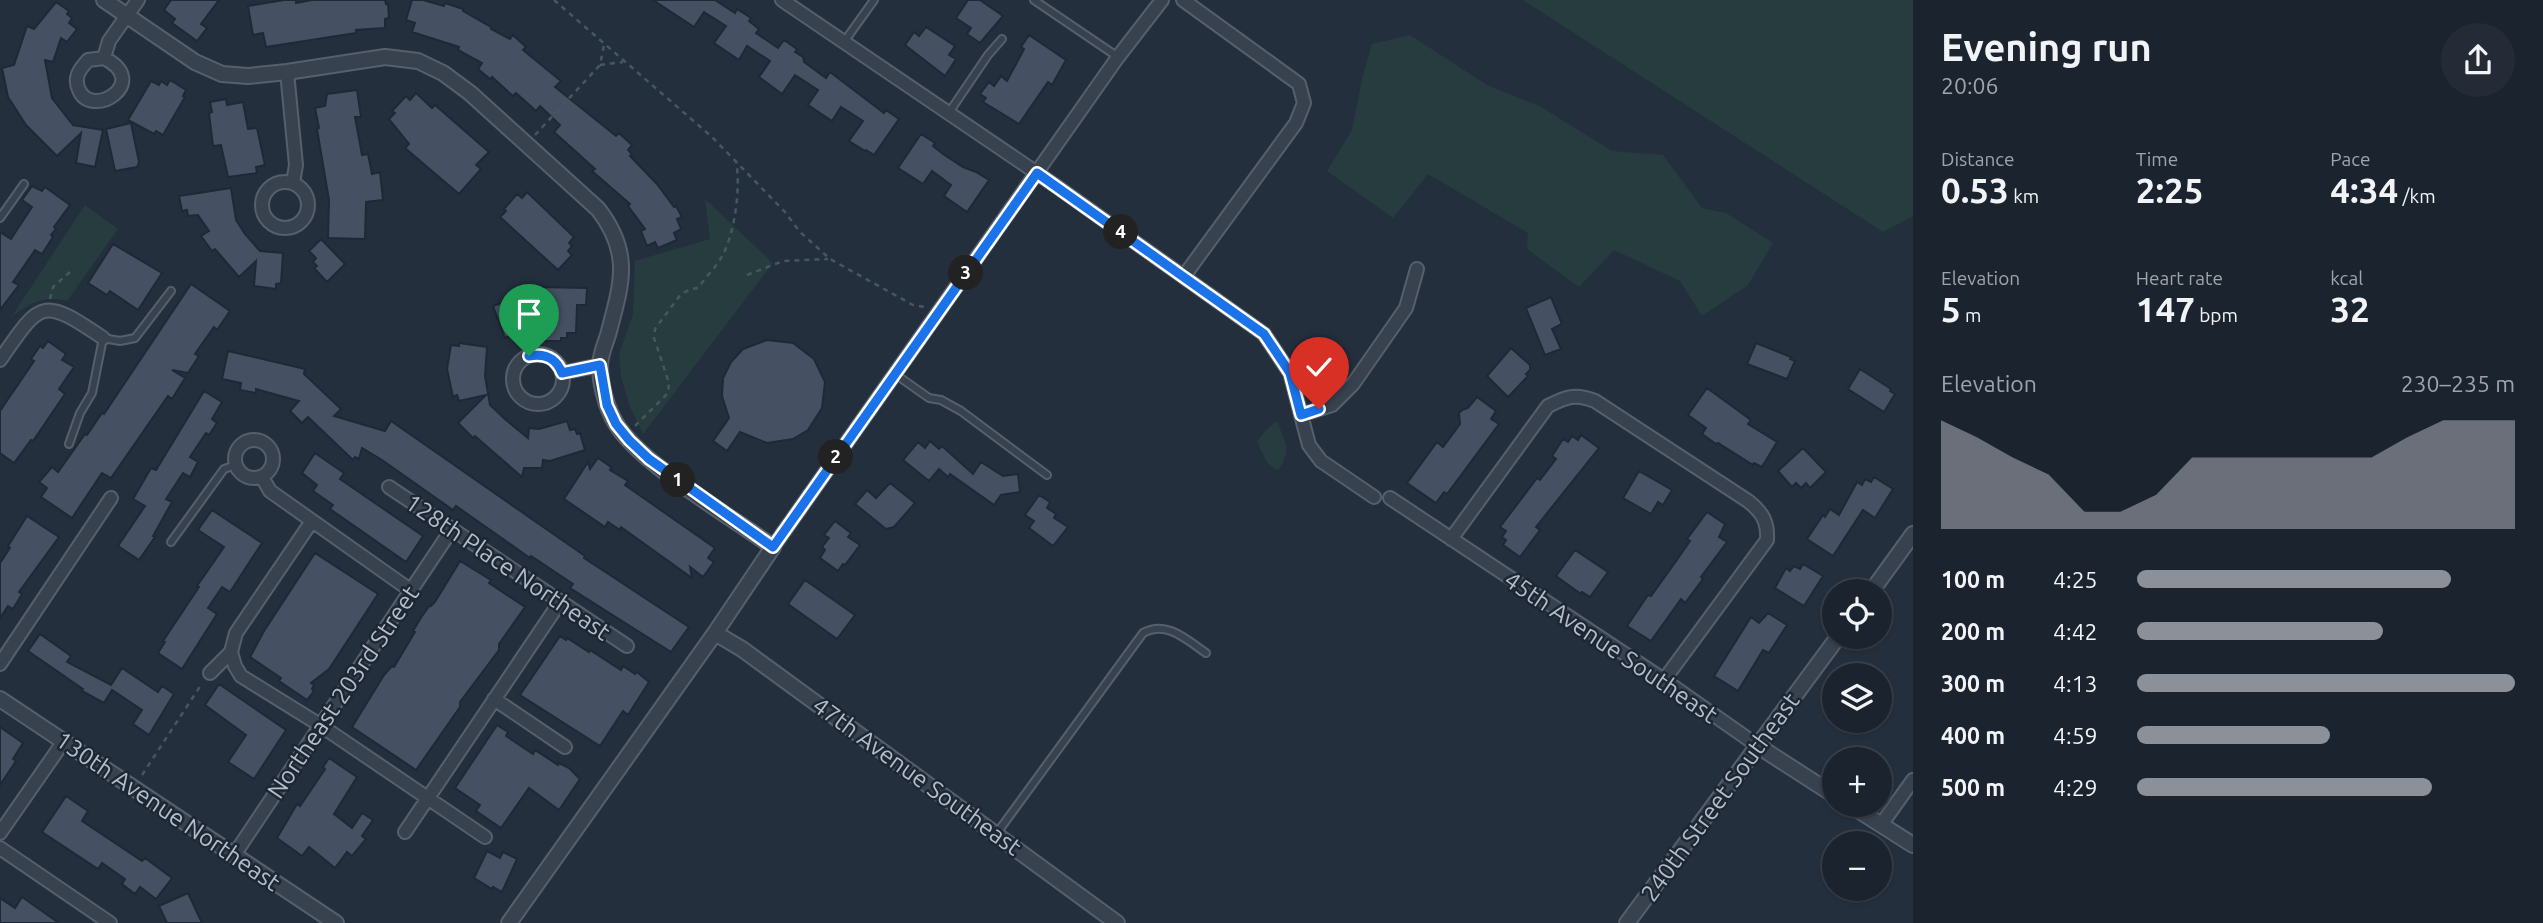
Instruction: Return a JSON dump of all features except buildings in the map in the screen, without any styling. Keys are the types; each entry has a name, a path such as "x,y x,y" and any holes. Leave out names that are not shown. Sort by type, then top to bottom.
{"street":[{"path":"104,0 194,62 222,74 248,76 287,72 385,57 418,61 443,72 470,93 598,209 612,227 620,251 622,281 600,365 607,405 616,424 649,459 773,547"},
{"path":"104,58 109,41 138,0"},
{"path":"782,0 1037,173 1264,334 1290,373 1308,444 1321,461 1374,497"},
{"path":"509,923 1118,57 1162,0"},
{"path":"1183,0 1300,84 1304,103 1296,123 1184,276"},
{"path":"287,72 296,164 293,183"},
{"path":"1301,415 1332,405 1353,384 1406,308 1417,269"},
{"path":"0,360 28,321 36,314 48,310 63,312 103,338"},
{"path":"537,354 553,359 562,373 563,381 557,396 543,404 535,404 520,397 513,383 516,366 522,360 537,354"},
{"path":"562,373 600,365"},
{"path":"1451,539 1548,406 1567,396 1580,395 1595,401 1748,501 1760,510 1768,525 1767,540 1664,680"},
{"path":"250,440 262,442 271,450 274,463 262,477 249,478 239,471 236,465 239,447 250,440"},
{"path":"262,477 270,491 411,590"},
{"name":"128th Place Northeast","path":"389,487 627,646"},
{"path":"0,664 111,498"},
{"name":"45th Avenue Southeast","path":"1390,498 1822,787"},
{"path":"210,673 231,652 236,633 312,522"},
{"name":"Northeast 203rd Street","path":"234,855 452,529"},
{"path":"1880,579 1913,534"},
{"path":"405,832 559,602"},
{"name":"47th Avenue Southeast","path":"715,633 743,649 1117,923"},
{"name":"240th Street Southeast","path":"1627,923 1829,649"},
{"path":"231,652 235,666 242,676 320,725 485,837"},
{"name":"130th Avenue Northeast","path":"0,699 336,923"},
{"path":"494,699 565,747"},
{"path":"0,833 64,741"},
{"path":"1881,825 1913,780"},
{"path":"1869,817 1913,845"},
{"path":"0,848 110,923"}],"lane":[{"path":"844,42 874,0"},
{"path":"1034,0 1118,57"},
{"path":"948,114 1002,39"},
{"path":"0,218 24,184"},
{"path":"69,444 76,421 92,393 103,338 120,341 135,338 171,291"},
{"path":"895,374 929,398 941,400 961,411 1047,475"},
{"path":"171,542 224,469 236,465"},
{"path":"997,833 1143,633 1153,628 1172,631 1206,653"}],"path":[{"path":"554,0 623,62 672,100 736,161 785,212 800,232 830,259 913,305 930,307"},
{"path":"526,144 600,65 604,45"},
{"path":"600,65 623,62"},
{"path":"625,435 668,393 669,383 654,338 655,329 681,294 698,288 723,256 735,217 740,178 736,161"},
{"path":"747,275 783,261 830,259"},
{"path":"48,310 53,287 71,272"},
{"path":"134,787 210,673"}],"green space":[{"path":"1523,0 1913,0 1913,216 1883,232"},
{"path":"1410,35 1487,85 1541,107 1612,151 1663,155 1702,208 1726,213 1773,243 1748,285 1702,316 1680,281 1614,250 1579,287 1527,249 1528,233 1428,174 1393,218 1327,171 1352,130 1372,44"},
{"path":"705,199 773,263 643,434 630,407 621,377 619,354 633,314 635,261 710,239"},
{"path":"85,205 118,229 67,301 38,301 12,316"},
{"path":"1277,421 1286,446 1285,457 1278,471 1268,464 1257,442"}],"route":[{"path":"529,356 546,355 559,365 562,373 600,365 607,405 616,424 629,440 649,459 773,547 1037,173 1264,334 1290,373 1301,415 1319,409"}]}
